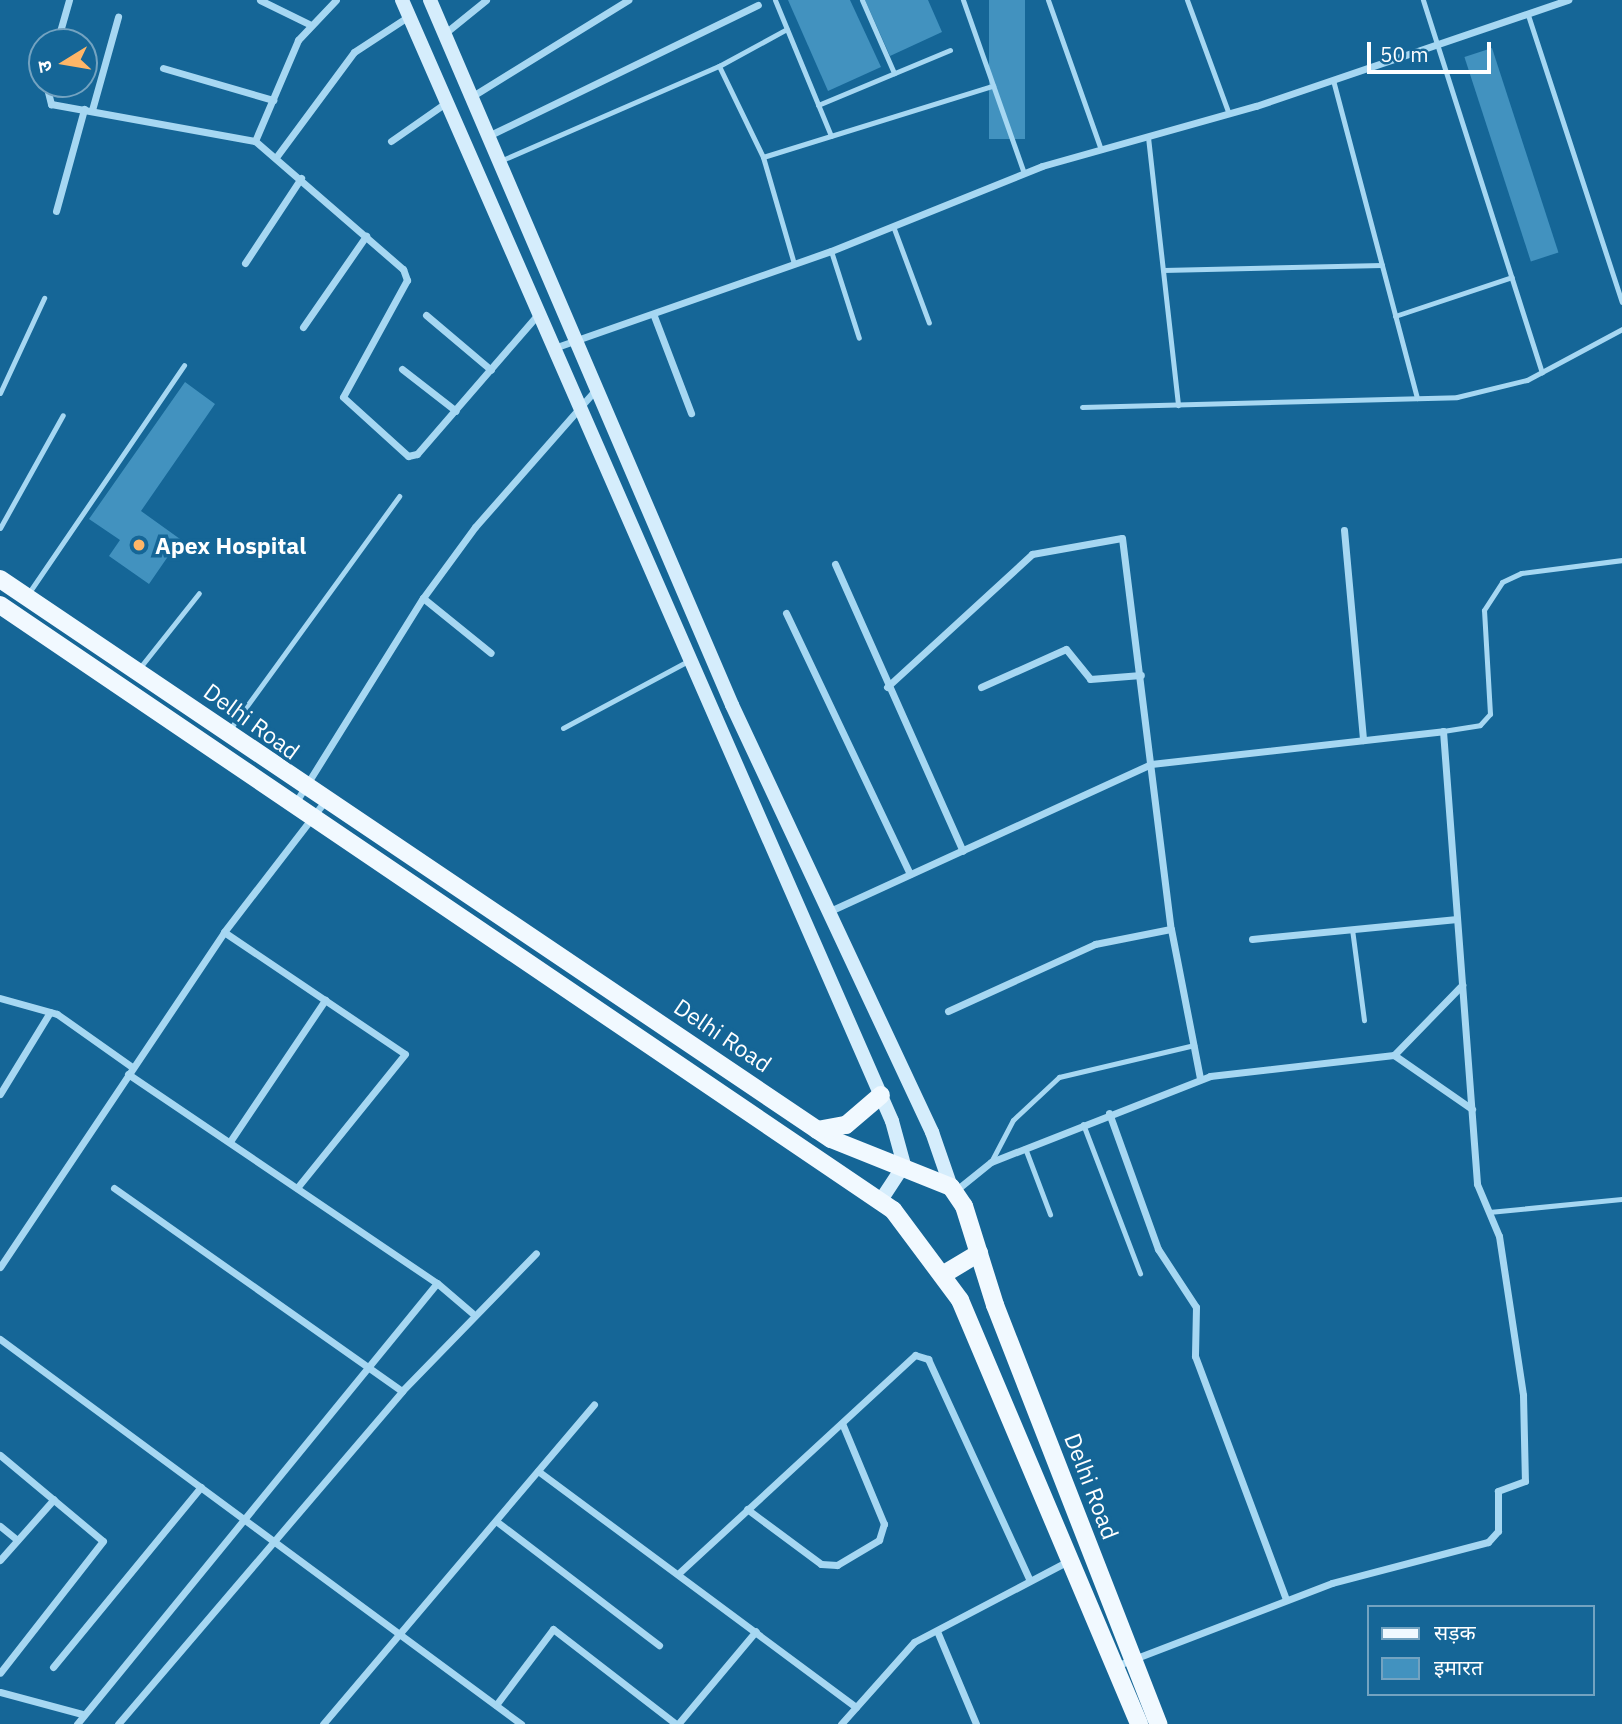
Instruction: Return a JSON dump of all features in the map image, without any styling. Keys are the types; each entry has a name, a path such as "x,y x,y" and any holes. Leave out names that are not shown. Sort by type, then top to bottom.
{"main road":[{"name":"Delhi Road","path":"0,579 138,670 303,787 817,1130 858,1154 904,1165 953,1189 979,1254 1124,1663 1158,1724"},
{"path":"0,604 294,806 881,1200 944,1274 1124,1663 1139,1724"},
{"path":"817,1130 846,1125 881,1095"},
{"path":"944,1274 979,1254"}],"street":[{"path":"61,28 69,0"},
{"path":"260,0 311,25"},
{"path":"255,141 311,25 336,0"},
{"path":"402,0 881,1095 904,1165 881,1200"},
{"path":"430,0 579,341 732,705 830,911 953,1189 991,1162 1200,1078 1394,1055 1462,985"},
{"path":"444,34 486,0"},
{"path":"471,97 628,0"},
{"path":"554,348 654,316 831,251 1024,173 1229,114 1438,46 1568,0"},
{"path":"488,135 758,5"},
{"path":"277,156 354,52 410,16"},
{"path":"56,211 118,17"},
{"path":"163,68 273,100"},
{"path":"50,98 51,104 255,141 277,156 366,236 407,280 343,397 408,456 417,454 539,313"},
{"path":"391,141 447,102"},
{"path":"245,263 301,178"},
{"path":"303,327 366,236"},
{"path":"426,315 491,370"},
{"path":"654,316 691,413"},
{"path":"402,369 456,411"},
{"path":"294,806 303,787 423,598 598,386"},
{"path":"1344,530 1363,740"},
{"path":"887,687 1032,554 1116,536 1125,544 1171,929 1200,1078"},
{"path":"835,564 887,687 963,850"},
{"path":"423,598 491,653"},
{"path":"786,612 910,874"},
{"path":"981,687 1066,649 1090,679 1141,675"},
{"path":"830,911 1152,764 1443,731 1477,1184 1499,1236 1522,1395 1525,1481 1498,1491 1498,1531 1488,1542 1286,1600 1124,1663"},
{"path":"0,1267 224,932 314,819 325,801"},
{"path":"1252,939 1457,919"},
{"path":"948,1011 1095,944 1171,929"},
{"path":"224,932 405,1054 297,1188"},
{"path":"1,999 50,1012 297,1188 437,1283 472,1313"},
{"path":"230,1140 325,1000"},
{"path":"0,1094 50,1012"},
{"path":"1394,1055 1472,1109"},
{"path":"1109,1113 1158,1249 1196,1307 1195,1356 1286,1600"},
{"path":"114,1188 369,1365 402,1391"},
{"path":"118,1724 276,1542 402,1391 472,1313 536,1253"},
{"path":"77,1724 82,1714 242,1517 437,1283"},
{"path":"0,1339 521,1724"},
{"path":"680,1572 915,1355 928,1359 1030,1581"},
{"path":"323,1724 594,1405"},
{"path":"747,1509 821,1564 837,1565 879,1540 884,1524 842,1423"},
{"path":"0,1455 103,1541 0,1673"},
{"path":"538,1471 680,1572 856,1707"},
{"path":"53,1667 201,1488"},
{"path":"0,1560 54,1499"},
{"path":"496,1521 659,1644"},
{"path":"0,1526 17,1540"},
{"path":"841,1724 914,1642 1074,1558"},
{"path":"496,1705 553,1629 677,1724 756,1631"},
{"path":"937,1631 976,1724"},
{"path":"0,1692 82,1714"}],"lane":[{"path":"775,0 831,136"},
{"path":"862,0 894,73"},
{"path":"963,0 1024,173"},
{"path":"1048,0 1101,150"},
{"path":"1187,0 1229,114"},
{"path":"1423,0 1542,372"},
{"path":"1528,15 1622,302"},
{"path":"499,161 719,66 787,29"},
{"path":"818,105 950,50"},
{"path":"719,66 763,157 794,264"},
{"path":"1333,80 1417,398"},
{"path":"763,157 993,86"},
{"path":"1148,137 1178,405"},
{"path":"893,226 929,323"},
{"path":"831,251 859,338"},
{"path":"1163,270 1382,265"},
{"path":"1395,316 1512,277"},
{"path":"0,393 44,298"},
{"path":"1082,407 1417,398 1491,391 1542,372 1622,329"},
{"path":"26,595 184,365"},
{"path":"0,528 63,415"},
{"path":"227,732 399,496"},
{"path":"1443,731 1480,725 1490,714 1484,610 1502,582 1521,573 1622,561"},
{"path":"138,670 199,593"},
{"path":"562,728 691,660"},
{"path":"1352,929 1364,1020"},
{"path":"991,1162 1013,1120 1059,1077 1194,1045"},
{"path":"1083,1124 1140,1273"},
{"path":"1025,1148 1050,1214"},
{"path":"1489,1212 1622,1199"}],"building":[{"path":"788,0 850,0 881,67 828,91"},
{"path":"865,0 928,0 942,32 890,56"},
{"path":"989,0 1025,0 1025,139 989,139"},
{"path":"1492,48 1558,252 1531,261 1464,57"},
{"path":"185,382 215,404 141,511 180,539 149,584 109,556 120,540 89,519"}],"place":[{"name":"Apex Hospital","path":"139,545"}]}
